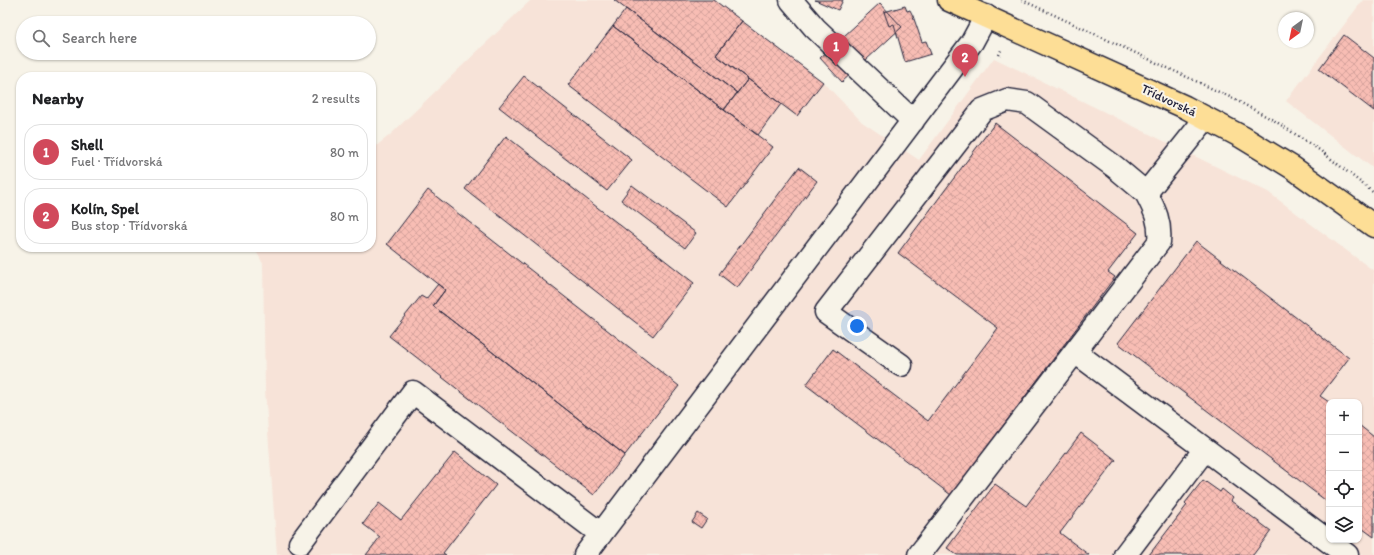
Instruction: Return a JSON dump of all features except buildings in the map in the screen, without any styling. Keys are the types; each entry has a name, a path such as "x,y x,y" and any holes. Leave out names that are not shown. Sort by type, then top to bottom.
{"main road":[{"name":"Třídvorská","path":"949,0 1206,118 1242,137 1293,168 1374,226"}],"lane":[{"path":"791,0 815,28 913,121"},
{"path":"585,555 972,42 986,16"},
{"path":"901,365 826,312 982,110 1007,100 1028,102 1146,193 1156,211 1160,228 1159,242 919,555"},
{"path":"1146,193 1206,118"},
{"path":"1075,352 1347,555"},
{"path":"300,543 413,392 600,534"},
{"path":"1125,555 1205,449"}],"path":[{"path":"1022,0 1232,98 1275,120 1320,151 1374,193"}],"shaded area":[{"path":"531,0 715,0 823,82 862,122 919,160 994,58 1268,192 1374,271 1374,555 277,555 265,390 263,264 257,252 376,252 376,146 390,135"},
{"path":"1363,0 1374,0 1374,169 1286,101"}],"place":[{"name":"Shell","path":"836,66"},
{"name":"Kolín, Spel","path":"965,77"}]}
